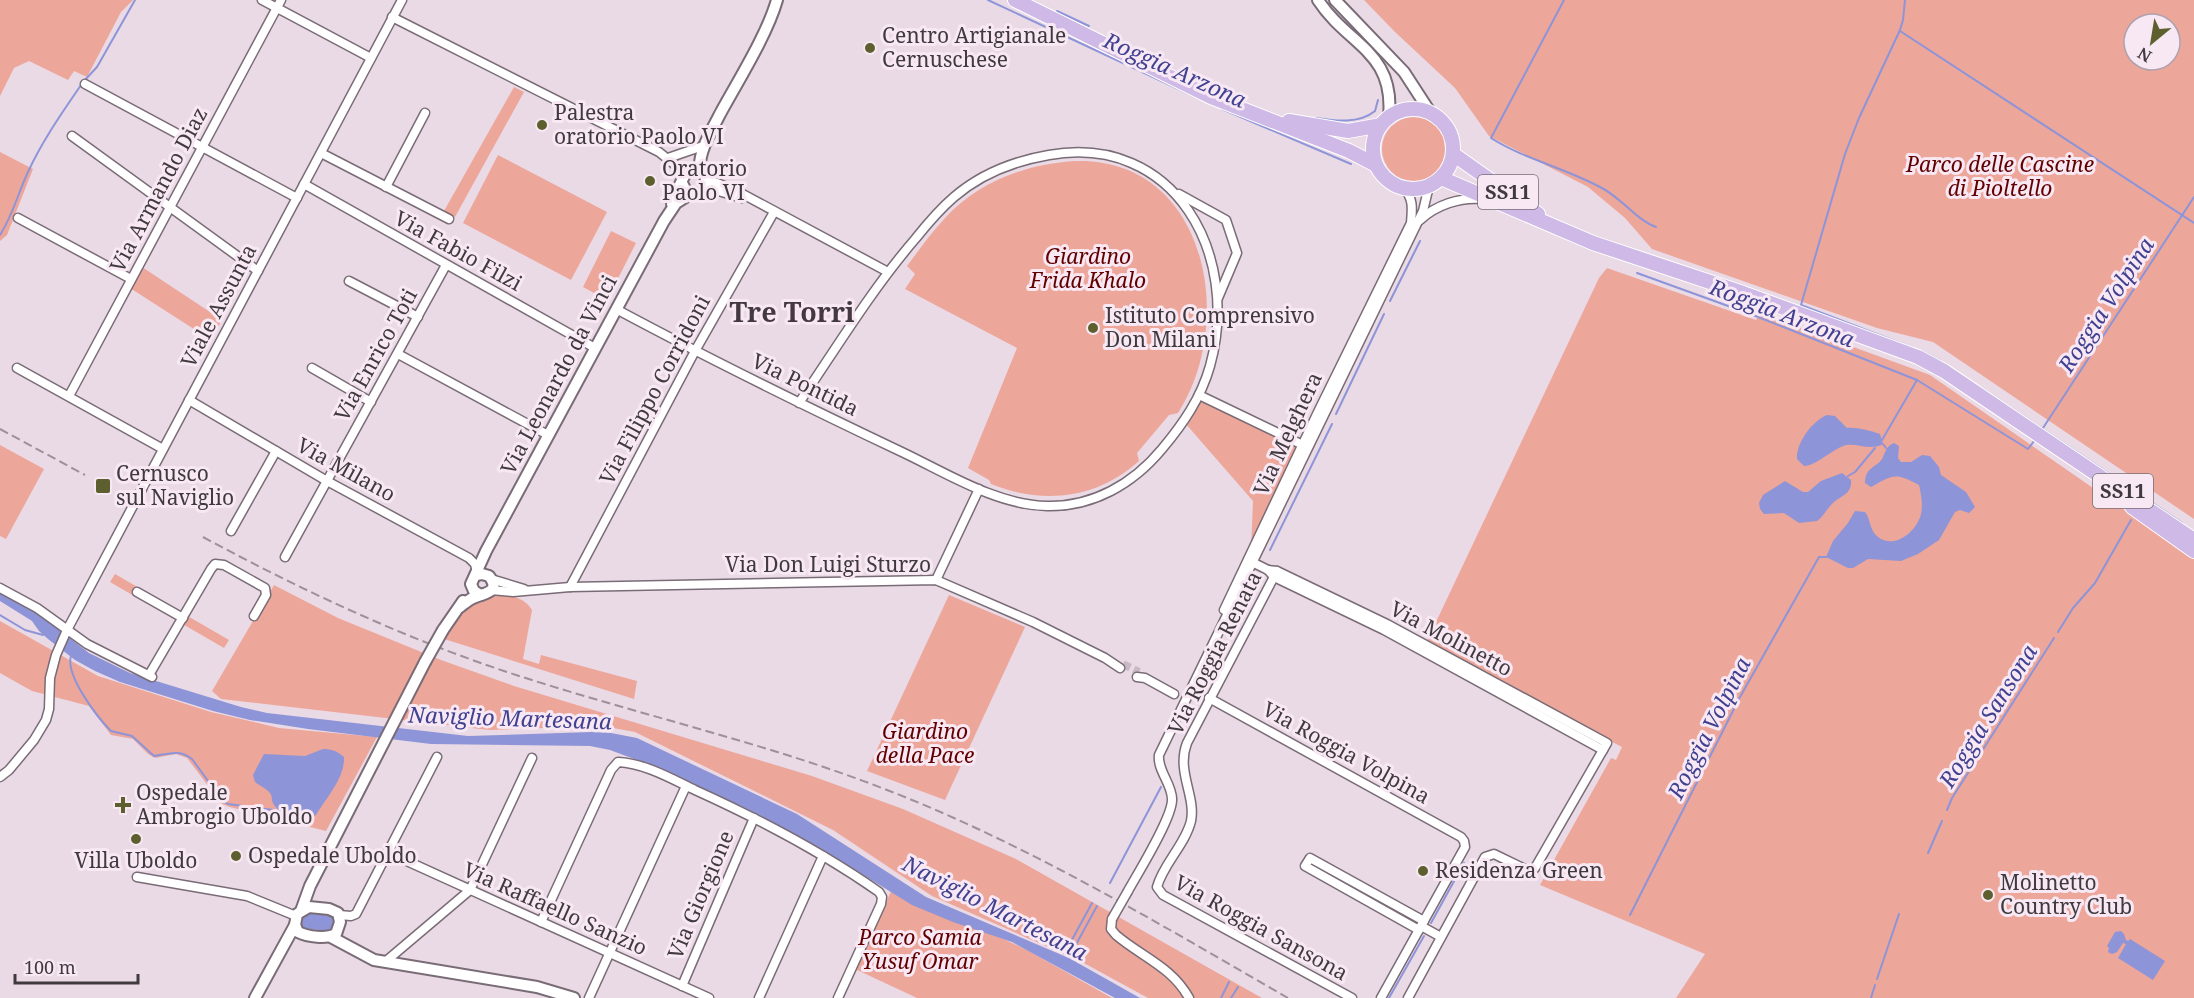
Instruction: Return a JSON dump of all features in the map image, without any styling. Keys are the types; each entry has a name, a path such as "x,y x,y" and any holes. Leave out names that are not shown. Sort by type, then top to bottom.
{"main road":[{"path":"1015,0 1211,97 1348,151 1376,165"},
{"path":"1258,115 1340,130 1360,129 1385,121 1409,109 1430,112 1442,121 1449,131 1453,141 1453,154"},
{"path":"1385,121 1375,137 1373,147 1376,165 1386,179 1404,188"},
{"name":"SS11","path":"1404,188 1418,189 1429,186 1441,178 1449,167 1453,154 1562,231"},
{"name":"SS11","path":"1441,178 1562,231 1918,357 1944,371 2194,540"},
{"name":"SS11","path":"2052,444 2146,518 2194,551"}],"street":[{"path":"262,0 279,4 371,58"},
{"name":"Viale Assunta","path":"0,777 15,764 46,720 50,706 50,678 56,655 67,630 402,0"},
{"name":"Via Leonardo da Vinci","path":"704,180 700,160 710,133 758,42 777,0"},
{"path":"1318,0 1328,14 1373,56 1380,66 1390,96 1385,121"},
{"path":"1335,0 1404,72 1430,112"},
{"name":"Via Armando Diaz","path":"69,396 279,4"},
{"path":"392,17 668,158 685,176 704,180 715,190 751,200 888,272"},
{"path":"85,84 297,198"},
{"path":"386,187 425,113"},
{"name":"Via Leonardo da Vinci","path":"255,998 281,947 298,921 310,886 425,662 443,630 460,607 484,556 669,213 700,147 710,133"},
{"path":"72,136 258,272"},
{"path":"668,158 700,147"},
{"path":"799,403 888,272 934,217 952,198 985,176 1022,161 1069,152 1107,154 1143,168 1174,191 1226,220 1237,253 1217,301"},
{"path":"321,153 449,219"},
{"path":"685,176 686,191 690,194 698,194 704,180"},
{"name":"Via Fabio Filzi","path":"304,184 595,348"},
{"name":"Via Melghera","path":"1306,446 1416,226 1423,211 1429,186"},
{"name":"Via Melghera","path":"1189,998 1181,984 1168,971 1116,935 1111,929 1112,919 1171,810 1172,793 1160,764 1159,755 1188,698 1196,670 1251,562 1411,223 1413,204 1411,196 1404,188"},
{"path":"1174,191 1190,211 1202,234 1213,270 1217,301"},
{"name":"Via Leonardo da Vinci","path":"669,213 680,199 690,194"},
{"name":"Via Melghera","path":"1416,226 1425,216 1457,200 1471,198 1491,200"},
{"name":"Via Filippo Corridoni","path":"570,587 695,351 774,212"},
{"path":"18,218 131,279"},
{"name":"Via Enrico Toti","path":"285,557 446,265"},
{"path":"349,281 418,317"},
{"name":"Via Pontida","path":"616,309 799,403 979,489 1012,501 1042,506 1073,504 1103,496 1146,468 1182,424 1199,395 1210,368 1214,350 1217,301"},
{"path":"399,352 548,435"},
{"path":"17,368 163,449"},
{"path":"312,368 370,402"},
{"path":"1199,395 1306,446"},
{"name":"Via Milano","path":"189,400 327,481 469,558 475,564 474,579"},
{"path":"231,531 276,451"},
{"path":"936,580 979,489"},
{"path":"484,556 488,585"},
{"name":"Via Molinetto","path":"1251,562 1388,624 1605,747 1537,867 1531,870 1526,869 1496,854 1486,855 1441,937"},
{"path":"0,588 38,608 97,650 151,676 211,569 217,564 224,565 265,588 266,596 254,616"},
{"name":"Via Roggia Renata","path":"1157,886 1190,822 1191,814 1184,769 1184,754 1189,739 1273,573"},
{"path":"484,574 488,585 474,591 474,579 484,574"},
{"name":"Via Don Luigi Sturzo","path":"488,585 513,592 570,587 936,580 1033,622 1122,666"},
{"name":"Via Leonardo da Vinci","path":"460,607 488,585"},
{"path":"137,592 183,618"},
{"path":"1141,676 1174,694"},
{"name":"Via Roggia Volpina","path":"1209,698 1464,841 1465,847 1422,926"},
{"path":"298,921 314,907 335,910 339,915 356,914 437,758"},
{"path":"385,962 470,890 532,758"},
{"path":"540,922 609,774 618,762 686,786 754,818 823,856 878,891 882,902 838,998"},
{"path":"589,998 686,786"},
{"name":"Via Giorgione","path":"682,986 754,818"},
{"name":"Via Raffaello Sanzio","path":"387,852 709,998"},
{"path":"759,998 823,856"},
{"path":"1408,998 1441,937 1310,858 1305,866 1422,926"},
{"path":"137,877 247,896 298,921 305,935 334,934 346,945 371,959 574,998"},
{"path":"310,886 314,907"},
{"name":"Via Roggia Sansona","path":"1157,886 1161,894 1352,998"},
{"path":"334,934 339,915"},
{"path":"1381,998 1422,926"}],"green space":[{"path":"0,0 133,0 121,12 87,77 74,71 68,80 29,61 14,68 0,96"},
{"name":"Parco delle Cascine di Pioltello","path":"1364,0 2194,0 2194,519 1933,342 1877,328 1652,249 1625,218 1588,187 1489,136 1455,88"},
{"path":"514,87 524,92 455,217 444,211"},
{"path":"1408,117 1420,117 1437,126 1444,137 1446,149 1444,161 1437,172 1420,181 1408,181 1396,176 1387,167 1382,155 1382,143 1387,131 1396,122"},
{"path":"0,152 33,169 7,235 0,241"},
{"path":"498,155 607,212 571,280 463,223"},
{"name":"Giardino Frida Khalo","path":"1075,161 1120,167 1155,186 1181,215 1198,251 1206,292 1205,335 1196,376 1178,413 1169,415 1137,453 1139,461 1123,474 1087,491 1069,495 1030,495 991,484 989,480 968,468 1017,348 905,289 915,274 907,266 945,218 958,205 988,184 1039,166"},
{"path":"611,231 636,243 607,300 583,287"},
{"path":"142,267 222,320 211,340 130,288"},
{"name":"Molinetto Country Club","path":"1607,268 1756,320 1760,313 1930,375 2194,558 2194,998 1676,998 1705,954 1540,885 1611,758 1616,760 1622,747 1540,705 1541,702 1427,641 1599,278"},
{"path":"1198,400 1299,448 1251,550 1253,501 1185,423"},
{"path":"0,445 44,469 6,539 0,536"},
{"path":"115,574 229,640 224,648 110,582"},
{"path":"274,585 338,618 441,660 514,686 812,776 903,809 1016,859 1262,998 1148,998 1082,962 932,896 833,830 635,732 602,726 489,730 221,699 212,691"},
{"path":"495,594 521,599 532,610 523,659 539,664 541,655 637,681 634,699 444,639 465,608 476,599"},
{"name":"Giardino della Pace","path":"949,595 1025,627 945,800 867,771"},
{"path":"0,621 98,676 211,712 279,728 377,737 326,831 230,807 222,804 187,758 176,754 155,758 133,739 111,735 89,706 32,691 0,673"},
{"name":"Parco Samia Yusuf Omar","path":"893,887 1027,950 1112,998 917,998 855,969"}],"water":[{"path":"1827,415 1835,416 1847,428 1880,434 1883,444 1874,447 1846,445 1804,466 1797,459 1799,446 1806,433 1816,422"},
{"path":"1894,443 1899,446 1898,458 1901,462 1911,462 1922,455 1930,456 1939,467 1941,475 1966,492 1975,507 1969,513 1960,510 1955,512 1939,540 1918,554 1901,561 1868,559 1853,568 1848,568 1826,557 1833,541 1855,511 1865,512 1875,534 1891,541 1904,537 1919,520 1922,507 1919,485 1899,477 1890,478 1871,487 1865,483 1869,471 1880,462 1887,448"},
{"path":"1842,473 1851,480 1850,488 1817,521 1799,523 1784,513 1764,514 1760,509 1759,503 1763,495 1785,481 1803,492 1808,492 1821,481"},
{"path":"0,592 41,616 89,653 130,673 267,713 468,736 591,732 637,738 797,814 926,897 1069,958 1140,998 1115,998 1012,942 912,905 826,852 743,807 661,769 610,750 590,746 431,744 308,729 250,720 213,711 120,682 75,660 39,631 32,621 0,601"},
{"path":"329,749 344,757 338,780 316,815 299,818 281,812 273,803 270,793 255,782 253,775 264,754 305,756"},
{"path":"306,913 333,916 335,919 333,931 302,927 302,916"},
{"path":"2121,931 2126,940 2130,939 2165,961 2153,980 2118,958 2126,944 2123,943 2117,952 2112,954 2108,952 2107,946 2115,932"}],"waterway":[{"name":"Roggia Arzona","path":"84,81 97,67 135,0"},
{"name":"Roggia Arzona","path":"988,0 1200,99"},
{"path":"1564,0 1491,138 1517,152 1573,174 1608,191 1642,219 1656,227"},
{"path":"1905,0 1900,30 1845,154 1801,305 1913,348"},
{"path":"1057,11 1089,26"},
{"path":"1900,31 2194,223"},
{"name":"Roggia Arzona","path":"0,235 40,149 81,85"},
{"path":"1316,118 1339,121 1362,118 1375,111 1378,100"},
{"name":"Roggia Arzona","path":"1222,109 1351,164"},
{"name":"Roggia Volpina","path":"2043,428 2194,197"},
{"name":"Roggia Arzona","path":"1390,301 1420,241"},
{"name":"Roggia Arzona","path":"1637,273 1753,315 1917,380"},
{"name":"Roggia Arzona","path":"1336,414 1384,314"},
{"path":"1921,351 1940,361"},
{"name":"Roggia Volpina","path":"1882,440 1917,380 2028,449 2034,441"},
{"path":"1980,387 2182,523"},
{"name":"Roggia Arzona","path":"1270,550 1332,424"},
{"path":"1883,444 1886,448"},
{"path":"1848,476 1855,472 1875,448"},
{"name":"Roggia Sansona","path":"2058,632 2073,608 2095,583 2131,520"},
{"name":"Roggia Volpina","path":"1630,915 1740,697 1819,557 1826,557"},
{"path":"0,615 25,630 43,635"},
{"name":"Roggia Sansona","path":"1947,810 1952,798 2054,638"},
{"path":"71,656 70,664 77,684 111,731 132,736 154,756 174,753 183,754 192,759 222,800 228,804 281,811"},
{"name":"Roggia Arzona","path":"1110,883 1161,787"},
{"name":"Roggia Sansona","path":"1928,853 1942,821"},
{"name":"Roggia Volpina","path":"1431,923 1464,863"},
{"name":"Naviglio Martesana","path":"1068,947 1092,903"},
{"name":"Roggia Arzona","path":"1073,950 1097,906"},
{"name":"Roggia Sansona","path":"1877,979 1899,914"},
{"name":"Roggia Volpina","path":"1389,998 1424,936"},
{"path":"1221,998 1229,982"},
{"name":"Roggia Sansona","path":"1871,998 1875,985"},
{"name":"Roggia Volpina","path":"1231,998 1238,987"}],"tunnel":[{"path":"1123,664 1139,672"}],"railway":[{"path":"0,429 85,475"},
{"path":"203,537 277,576 429,644 554,687 742,741 836,771 935,810 987,833 1089,885 1288,998"}],"place":[{"name":"Centro Artigianale Cernuschese","path":"870,48"},
{"name":"Palestra oratorio Paolo VI","path":"542,125"},
{"name":"Oratorio Paolo VI","path":"650,181"},
{"name":"Istituto Comprensivo Don Milani","path":"1093,328"},
{"name":"Cernusco sul Naviglio","path":"103,486"},
{"name":"Ospedale Ambrogio Uboldo","path":"123,805"},
{"name":"Villa Uboldo","path":"136,839"},
{"name":"Ospedale Uboldo","path":"236,856"},
{"name":"Residenza Green","path":"1423,871"},
{"name":"Molinetto Country Club","path":"1988,895"}],"district":[{"name":"Tre Torri","path":"792,313"}]}
